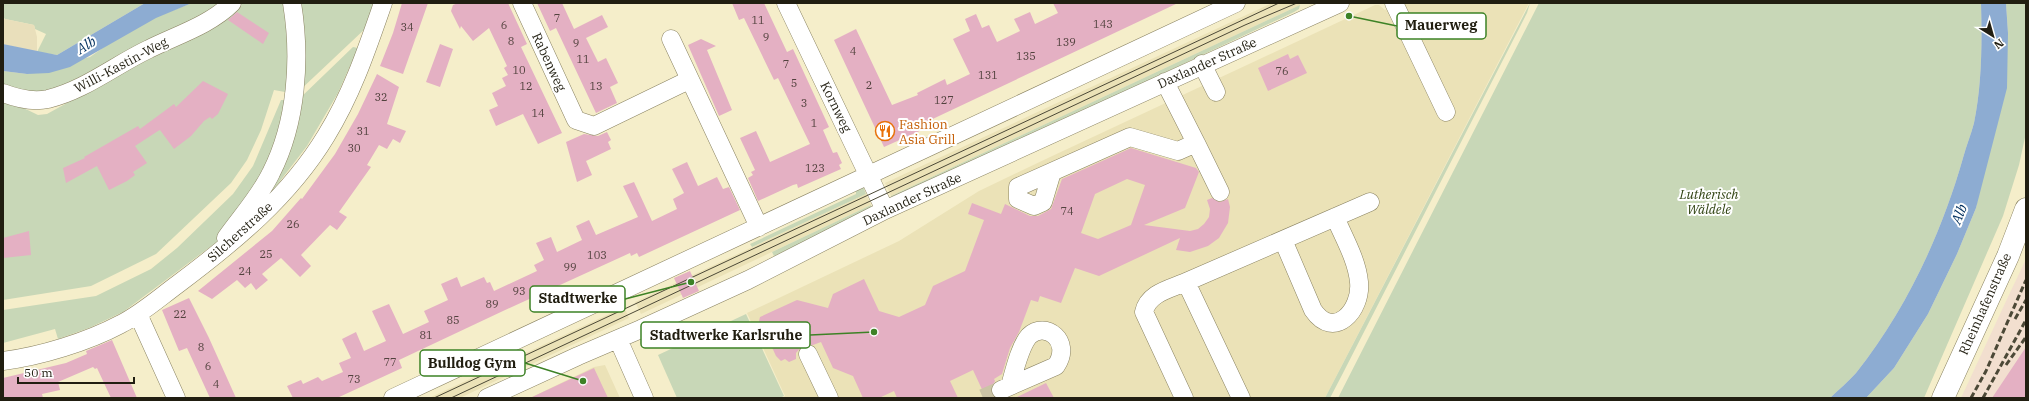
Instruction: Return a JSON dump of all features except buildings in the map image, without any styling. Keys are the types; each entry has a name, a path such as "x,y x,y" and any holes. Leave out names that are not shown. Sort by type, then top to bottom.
{"main road":[{"name":"Rheinhafenstraße","path":"1943,398 2008,256 2026,209"}],"street":[{"name":"Willi-Kastin-Weg","path":"3,93 35,100 46,100 65,94 106,74 148,49 216,16 232,3"},
{"path":"223,250 224,242 271,174 288,129 293,99 296,56 292,3"},
{"name":"Silcherstraße","path":"3,361 74,343 106,331 138,314 223,250 272,205 309,160 326,136 360,70 383,3"},
{"name":"Rabenweg","path":"522,3 576,120 594,126 690,80"},
{"name":"Kornweg","path":"786,3 870,175 885,210"},
{"path":"393,398 1236,3"},
{"name":"Daxlander Straße","path":"487,398 748,280 885,210 1165,82 1315,8 1340,3"},
{"path":"1394,3 1446,112"},
{"path":"671,39 759,227"},
{"path":"1202,64 1216,92"},
{"path":"1165,82 1220,192"},
{"path":"1052,172 1130,136 1178,151 1196,143"},
{"path":"1184,398 1144,312 1146,304 1152,297 1370,202"},
{"path":"1283,240 1313,310 1318,318 1327,324 1338,323 1349,315 1357,300 1360,284 1356,265 1335,217"},
{"path":"1186,282 1241,398"},
{"path":"138,314 176,398"},
{"path":"618,339 644,398"},
{"path":"808,354 829,398"}],"shaded area":[{"path":"1272,3 1299,3 1300,5 891,196 885,183"},
{"path":"1402,3 1529,3 1325,398 782,398 785,396 747,313 899,241 979,191 1048,158 1375,5 1379,5 1385,10"},
{"path":"866,194 871,205 641,314 635,302"},
{"path":"2026,259 2026,398 1961,398 2007,299"},
{"path":"624,307 629,318 460,398 429,398"},
{"path":"605,365 620,398 530,398 594,367"}],"green space":[{"path":"3,3 145,3 57,55 37,52 46,34 35,29 34,25 5,19 3,17"},
{"path":"192,3 225,3 49,94 3,89 3,71 27,74 90,57 107,45 156,17"},
{"path":"240,3 288,3 289,88 285,92 274,90 261,130 247,160 231,183 156,254 91,286 3,300 3,98 38,115 47,114"},
{"path":"296,3 375,3 367,27 298,92"},
{"path":"1530,3 1527,13 1342,375 1330,398 1325,398"},
{"name":"Lutherisch Wäldele","path":"1539,3 1981,3 1981,63 1977,108 1973,127 1944,215 1920,271 1891,324 1856,373 1830,398 1338,398"},
{"path":"2006,3 2026,3 2026,133 2019,165 2003,216 1924,398 1866,398 1894,368 1928,314 1957,254 1976,208 2008,33"},
{"path":"1300,5 1299,9 1294,12 1144,83 892,198 891,196"},
{"path":"353,47 358,48 338,93 307,146 267,198 222,238 123,312 89,328 58,339 55,329 3,343 3,310 96,296 151,269 177,248 233,194 253,166 281,100 298,100"},
{"path":"863,186 866,194 752,247 750,244 856,194 856,189"},
{"path":"871,205 871,208 864,214 774,256 772,252"},
{"path":"746,314 784,396 780,398 677,398 658,355"}],"sand":[{"path":"5,19 34,25 37,37 37,52 3,44 3,20"}],"water":[{"name":"Alb","path":"145,3 192,3 156,18 70,67 49,73 27,74 3,71 3,44 57,55"},
{"name":"Alb","path":"1981,3 2006,3 2008,33 2007,88 1976,208 1957,254 1928,314 1894,368 1866,398 1830,398 1856,373 1891,324 1920,271 1944,215 1973,127 1977,108 1981,63"}],"tunnel":[{"path":"983,398 1001,390"}],"tram line":[{"path":"434,398 1279,3"},
{"path":"451,398 1245,25 1297,3"}],"railway":[{"path":"1971,398 1986,371 2026,280"},
{"path":"2015,319 2026,300"},
{"path":"1983,398 2026,320"},
{"path":"2006,365 2026,337"}],"place":[{"name":"Mauerweg","path":"1349,16"},
{"name":"Fashion Asia Grill","path":"885,131"},
{"name":"Stadtwerke","path":"691,282"},
{"name":"Stadtwerke Karlsruhe","path":"874,332"},
{"name":"Bulldog Gym","path":"583,381"}]}
